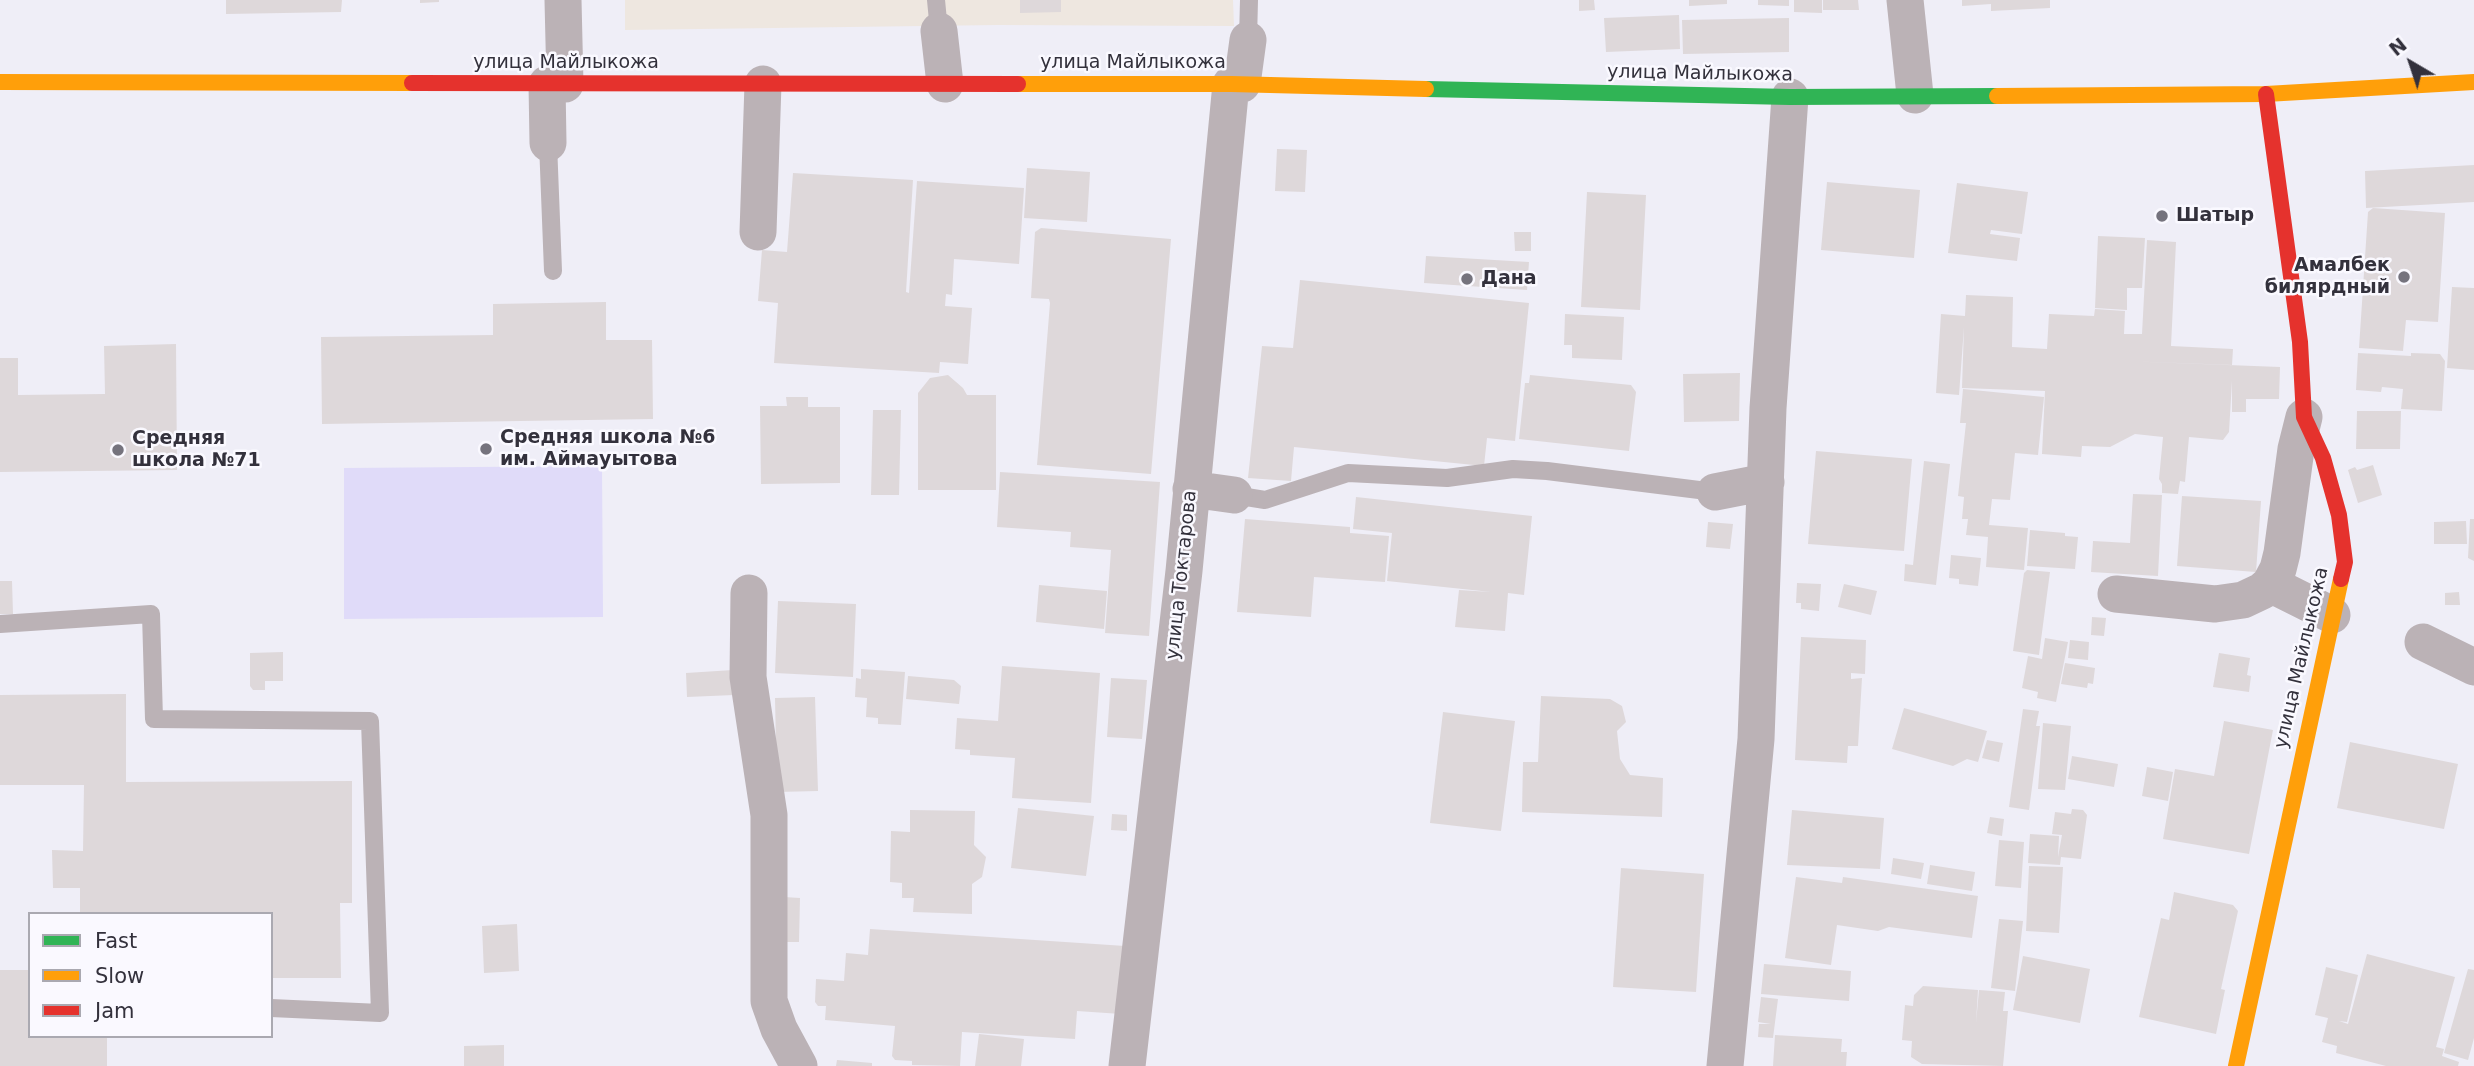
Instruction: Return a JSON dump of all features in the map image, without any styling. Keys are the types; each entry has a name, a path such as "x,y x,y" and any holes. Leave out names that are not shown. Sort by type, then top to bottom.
{"street":[{"path":"548,143 563,0"},
{"path":"1905,0 1915,95"},
{"path":"938,15 945,84"},
{"name":"улица Токтарова","path":"1127,1066 1237,84 1248,40"},
{"name":"улица Майлыкожа","path":"0,82 1237,84 1790,97 2266,94 2474,82"},
{"path":"758,232 763,84"},
{"name":"улица Майлыкожа","path":"2236,1066 2345,562 2339,515 2323,458 2304,417 2300,342 2266,94"},
{"path":"1725,1066 1756,739 1768,408 1790,97"},
{"path":"2116,594 2215,604 2243,600 2270,584 2282,553 2296,449 2304,417"},
{"path":"1715,492 1766,482"},
{"path":"1191,489 1234,495"},
{"path":"2270,584 2332,615"},
{"path":"749,593 748,677 769,815 769,1001 779,1029 799,1066"},
{"path":"2423,642 2474,667"}],"lane":[{"path":"1248,40 1249,0"},
{"path":"548,143 554,271"},
{"path":"1234,495 1265,500 1348,473 1447,478 1513,469 1715,492"},
{"path":"0,624 151,614 154,719 370,721 380,1013 273,1008"}],"shaded area":[{"path":"625,0 1233,0 1234,26 998,25 625,30"},
{"path":"602,466 603,617 344,619 344,468"}],"building":[{"path":"226,0 342,0 341,12 226,14"},
{"path":"420,0 439,0 439,2 420,3"},
{"path":"1020,0 1061,0 1061,12 1020,13"},
{"path":"1579,0 1594,0 1595,10 1579,11"},
{"path":"1689,0 1727,0 1727,4 1689,6"},
{"path":"1758,0 1789,0 1789,6 1758,5"},
{"path":"1794,0 1822,0 1822,13 1794,12"},
{"path":"1823,0 1858,0 1859,10 1823,10"},
{"path":"1962,0 2050,0 2050,8 1991,11 1991,4 1962,6"},
{"path":"1679,15 1680,49 1606,52 1604,18"},
{"path":"1789,18 1789,52 1683,54 1682,20"},
{"path":"1277,149 1307,150 1305,192 1275,191"},
{"path":"2474,165 2474,202 2366,208 2365,171"},
{"path":"1027,168 1090,172 1087,222 1024,218"},
{"path":"793,173 913,180 906,292 909,293 917,181 1024,188 1019,264 954,259 952,295 946,294 945,306 972,308 968,364 940,362 939,373 774,363 778,303 758,301 762,250 787,252"},
{"path":"1827,182 1920,190 1914,258 1821,250"},
{"path":"1957,183 2028,192 2022,234 1991,230 1990,234 2020,238 2017,261 1948,253"},
{"path":"1587,192 1646,195 1640,310 1581,307"},
{"path":"2373,208 2445,213 2438,322 2406,320 2403,351 2359,348 2368,212"},
{"path":"1041,228 1171,239 1151,474 1037,465 1050,303 1049,299 1031,298 1035,232"},
{"path":"1514,232 1531,232 1531,251 1515,251"},
{"path":"2098,236 2145,238 2142,288 2127,288 2127,310 2095,308"},
{"path":"2147,240 2176,242 2171,346 2233,349 2232,365 2123,361 2280,367 2279,399 2246,399 2246,412 2232,412 2232,381 2229,432 2223,440 2189,437 2185,482 2180,481 2178,494 2162,493 2159,479 2163,437 2135,434 2110,447 2082,446 2081,457 2042,454 2045,391 1962,388 1964,327 1959,395 1936,393 1941,314 1965,316 1966,295 2013,297 2012,347 2047,349 2049,314 2094,316 2095,309 2125,311 2124,334 2142,334"},
{"path":"1426,256 1529,262 1527,290 1424,283"},
{"path":"1300,280 1529,303 1515,441 1487,438 1484,466 1294,447 1291,481 1248,478 1262,346 1293,348"},
{"path":"2452,287 2474,288 2474,370 2447,368"},
{"path":"606,302 606,340 652,340 653,419 322,424 321,337 493,335 493,304"},
{"path":"1565,314 1624,317 1622,360 1572,358 1572,345 1564,345"},
{"path":"176,344 177,470 0,472 0,358 18,358 18,395 105,394 104,346"},
{"path":"2358,353 2411,356 2411,353 2440,354 2445,361 2442,411 2401,409 2403,389 2382,387 2381,392 2356,390"},
{"path":"1740,373 1739,421 1684,422 1683,374"},
{"path":"948,375 967,395 996,395 996,490 918,490 918,393 930,378"},
{"path":"1530,375 1631,385 1636,392 1629,451 1519,439 1525,383 1529,383"},
{"path":"1963,389 2044,397 2038,455 2015,453 2010,500 1992,499 1989,525 2028,528 2024,570 1986,567 1988,537 1966,535 1968,519 1962,519 1964,497 1958,496 1966,423 1960,423"},
{"path":"786,397 808,397 808,407 840,407 840,483 761,484 760,406 787,406"},
{"path":"873,410 901,410 899,495 871,495"},
{"path":"2357,411 2401,411 2400,449 2356,449"},
{"path":"1816,451 1912,459 1904,551 1808,544"},
{"path":"1924,461 1950,464 1936,585 1904,581 1905,564 1913,565"},
{"path":"2373,465 2382,495 2358,503 2348,470"},
{"path":"1000,472 1160,482 1149,636 1105,633 1111,550 1070,547 1071,532 997,527"},
{"path":"2133,494 2162,495 2158,576 2091,572 2093,541 2130,543"},
{"path":"2182,496 2261,501 2256,572 2177,566"},
{"path":"1356,497 1532,516 1524,595 1508,593 1505,631 1455,627 1459,590 1491,592 1387,581 1392,533 1353,529"},
{"path":"1245,519 1350,527 1350,533 1389,536 1385,582 1314,577 1311,617 1237,612"},
{"path":"2470,519 2474,519 2474,561 2468,558"},
{"path":"2466,521 2467,544 2434,544 2434,522"},
{"path":"1708,522 1733,524 1730,549 1706,547"},
{"path":"2030,530 2078,537 2075,569 2027,566"},
{"path":"1951,555 1981,558 1978,586 1959,584 1959,579 1949,578"},
{"path":"2027,570 2050,572 2039,655 2013,651 2024,573"},
{"path":"0,581 12,581 13,614 0,614"},
{"path":"1797,583 1821,584 1819,611 1801,609 1801,603 1796,603"},
{"path":"1844,584 1877,591 1871,615 1838,607"},
{"path":"1039,585 1107,591 1104,629 1036,622"},
{"path":"2459,592 2460,605 2445,605 2445,593"},
{"path":"778,601 856,604 853,677 775,673"},
{"path":"2092,617 2106,618 2104,636 2091,635"},
{"path":"1801,637 1866,640 1865,674 1851,673 1851,679 1862,678 1858,746 1848,746 1847,763 1795,760"},
{"path":"2045,638 2068,642 2056,702 2037,698 2038,692 2022,688 2028,656 2042,659"},
{"path":"2070,640 2089,642 2088,660 2068,658"},
{"path":"283,652 283,681 265,681 265,690 253,690 250,686 250,653"},
{"path":"2219,653 2250,658 2247,675 2251,676 2249,692 2213,687"},
{"path":"2065,663 2095,668 2093,684 2088,683 2087,688 2061,684"},
{"path":"1002,666 1100,673 1091,803 1012,798 1015,758 970,755 970,750 955,749 957,718 998,721"},
{"path":"861,669 905,672 901,725 878,724 878,718 866,717 867,698 855,697 856,678 861,679"},
{"path":"733,670 734,695 687,697 686,673"},
{"path":"908,676 954,680 961,686 959,704 906,699"},
{"path":"1111,678 1147,680 1142,739 1107,737"},
{"path":"126,694 126,782 352,781 352,903 340,903 341,978 273,978 273,912 80,912 80,888 53,888 52,850 83,851 84,785 0,785 0,695"},
{"path":"1541,696 1610,699 1622,706 1626,722 1617,731 1620,759 1630,775 1663,778 1662,817 1522,812 1523,762 1538,762"},
{"path":"815,697 818,791 777,792 775,698"},
{"path":"1904,708 1987,731 1978,762 1967,759 1953,766 1892,749"},
{"path":"2023,709 2039,711 2036,726 2040,726 2029,810 2009,807"},
{"path":"1443,712 1515,721 1501,831 1430,823"},
{"path":"2224,721 2273,730 2249,854 2163,839 2175,769 2214,776"},
{"path":"2043,723 2071,726 2065,790 2038,789"},
{"path":"1987,740 2003,743 1999,762 1982,758"},
{"path":"2350,742 2458,764 2444,829 2337,808"},
{"path":"2072,756 2118,764 2114,787 2068,779"},
{"path":"2147,767 2173,772 2168,801 2142,796"},
{"path":"1018,808 1094,816 1086,876 1011,868"},
{"path":"2072,809 2083,810 2087,815 2081,859 2061,857 2060,865 2028,863 2030,834 2059,836 2058,857 2062,835 2052,834 2055,812 2071,814"},
{"path":"910,810 975,811 974,845 986,857 982,877 972,884 972,914 913,912 914,898 902,898 902,883 890,882 891,831 910,832"},
{"path":"1792,810 1884,818 1880,869 1787,865"},
{"path":"1112,814 1127,815 1127,831 1111,830"},
{"path":"1990,817 2004,819 2002,836 1987,833"},
{"path":"1999,840 2024,842 2021,888 1995,886"},
{"path":"1893,858 1924,863 1921,879 1891,874"},
{"path":"1930,865 1975,872 1972,891 1927,884"},
{"path":"2029,866 2063,867 2059,933 2026,931"},
{"path":"1621,868 1704,874 1696,992 1613,987"},
{"path":"1796,877 1842,883 1843,877 1978,896 1972,938 1889,927 1878,931 1837,925 1831,965 1785,958"},
{"path":"2174,892 2233,905 2238,911 2221,989 2225,990 2216,1034 2139,1017 2161,918 2169,920"},
{"path":"784,897 800,898 799,942 784,942"},
{"path":"1999,919 2023,921 2015,991 1991,988"},
{"path":"517,924 519,971 484,973 482,926"},
{"path":"870,929 1125,946 1121,1014 1077,1011 1075,1039 962,1032 960,1066 912,1065 912,1061 895,1060 892,1056 895,1026 825,1020 826,1006 818,1006 815,1002 816,979 844,981 846,953 868,955"},
{"path":"2367,954 2455,977 2436,1047 2444,1049 2442,1056 2459,1062 2458,1066 2386,1066 2336,1053 2337,1046 2322,1042 2328,1018 2315,1015 2326,967 2358,975 2347,1022 2339,1021 2348,1024"},
{"path":"2023,956 2090,969 2080,1023 2013,1010"},
{"path":"1764,964 1851,971 1849,1001 1761,994"},
{"path":"2468,969 2474,970 2474,1038 2468,1060 2444,1053"},
{"path":"0,970 28,970 28,1038 107,1038 107,1066 0,1066"},
{"path":"1923,986 1978,990 1976,1023 1979,990 2005,992 2003,1011 2008,1011 2003,1066 1922,1064 1911,1057 1912,1041 1902,1040 1905,1005 1913,1006 1914,995"},
{"path":"1761,997 1778,999 1773,1038 1758,1037 1759,1024 1771,1024 1758,1022"},
{"path":"979,1034 1024,1039 1021,1066 975,1066"},
{"path":"1775,1035 1842,1039 1841,1052 1847,1052 1846,1066 1773,1066"},
{"path":"504,1045 504,1066 464,1066 464,1046"},
{"path":"837,1060 872,1063 872,1066 836,1066"}],"traffic: fast":[{"path":"1426,89 1790,97 1997,96"}],"traffic: slow":[{"path":"0,82 412,83"},
{"path":"1997,96 2266,94 2474,82"},
{"path":"1018,84 1231,84 1426,89"},
{"path":"2236,1066 2341,579"}],"traffic: jam":[{"path":"412,83 1018,84"},
{"path":"2266,94 2300,342 2304,417 2323,458 2339,515 2345,562 2341,579"}],"place":[{"name":"Шатыр","path":"2162,216"},
{"name":"Амалбек билярдный","path":"2404,277"},
{"name":"Дана","path":"1467,279"},
{"name":"Средняя школа №6 им. Аймауытова","path":"486,449"},
{"name":"Средняя школа №71","path":"118,450"}]}
